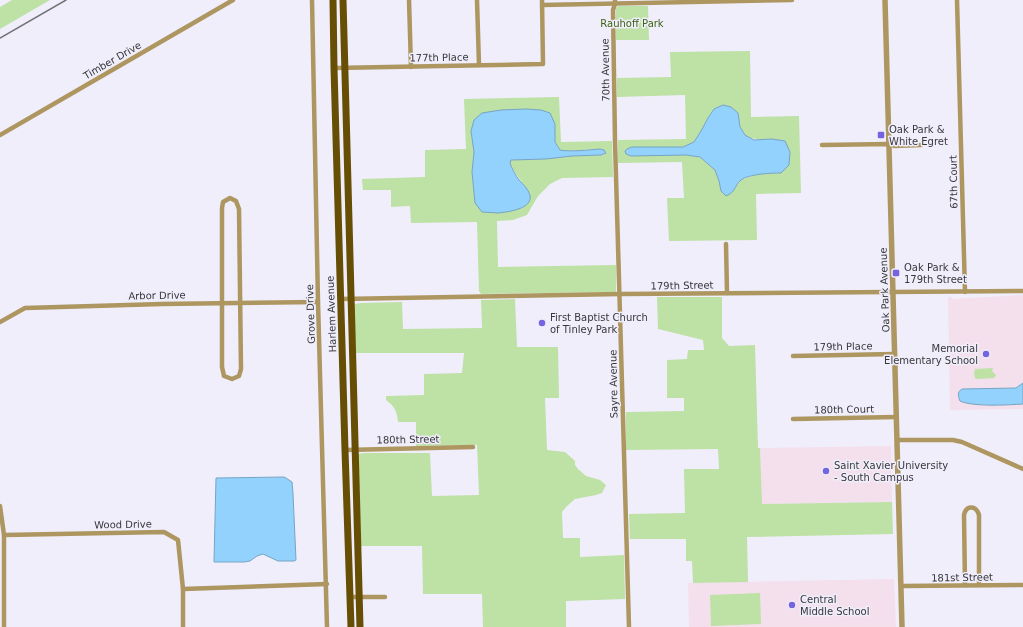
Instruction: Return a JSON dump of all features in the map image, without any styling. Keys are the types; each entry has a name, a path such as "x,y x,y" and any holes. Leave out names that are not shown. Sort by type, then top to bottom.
{"main road":[{"name":"Harlem Avenue","path":"333,0 336,155 351,627"},
{"name":"Harlem Avenue","path":"343,0 360,627"},
{"path":"336,155 347,154"}],"street":[{"name":"Timber Drive","path":"0,136 234,0"},
{"name":"Grove Drive","path":"312,0 318,302 327,627"},
{"path":"409,0 411,67"},
{"path":"477,0 479,65"},
{"path":"542,2 792,0"},
{"name":"Oak Park Avenue","path":"885,0 902,627"},
{"name":"67th Court","path":"958,0 965,292"},
{"name":"177th Place","path":"334,68 543,64 542,2"},
{"name":"70th Avenue","path":"615,2 613,10 615,141"},
{"name":"Sayre Avenue","path":"615,141 629,627"},
{"path":"822,145 921,145"},
{"path":"230,198 236,201 239,209 241,303 241,369 239,376 232,379 224,376 222,367 222,208 223,202 230,198"},
{"path":"726,244 727,293"},
{"name":"179th Street","path":"341,299 620,294 1023,291"},
{"name":"Arbor Drive","path":"0,322 25,308 318,302"},
{"name":"179th Place","path":"793,356 894,354"},
{"name":"180th Court","path":"793,419 896,417"},
{"path":"897,440 958,441 1023,469"},
{"name":"180th Street","path":"345,450 473,447"},
{"path":"0,506 4,535 2,612 4,627"},
{"path":"965,586 964,515 967,508 971,507 978,510 979,515 979,585"},
{"name":"Wood Drive","path":"4,535 164,532 178,540 183,589 183,627"},
{"path":"183,589 327,584"},
{"name":"181st Street","path":"901,586 1023,585"},
{"path":"350,597 385,597"}],"shaded area":[{"name":"Memorial Elementary School","path":"1023,295 1023,409 950,410 948,297 951,297 952,299"},
{"name":"Saint Xavier University - South Campus","path":"891,446 892,502 761,504 760,448"},
{"name":"Central Middle School","path":"894,579 896,627 689,627 688,583"}],"green space":[{"path":"12,0 50,0 0,29 0,7"},
{"name":"Rauhoff Park","path":"619,6 648,6 649,40 616,40 616,8"},
{"path":"750,51 751,117 799,116 801,193 756,194 757,240 669,241 667,198 684,198 682,162 618,163 618,140 686,139 685,95 617,97 617,78 671,77 670,52","holes":["723,105 738,113 740,126 745,135 757,139 772,139 781,173 758,174 741,180 731,193 721,191 715,170 700,157 632,147 683,147 694,142 714,109"]},
{"path":"559,97 561,142 612,141 613,177 562,178 550,184 538,196 527,215 513,220 497,221 498,267 616,265 616,292 481,294 479,291 477,222 411,223 410,206 391,207 391,190 363,190 362,179 425,177 425,150 466,149 464,99","holes":["555,124 555,142 560,150 574,151 600,149 604,155 511,160 510,163 512,167 530,195 482,212 475,202 472,172 474,152 471,131"]},
{"path":"657,297 722,297 722,338 729,346 755,345 758,448 760,448 762,504 892,502 893,534 747,537 748,582 693,583 692,561 686,561 686,539 630,539 629,514 685,513 684,469 719,469 718,449 626,450 626,412 684,411 684,398 667,398 667,360 687,359 688,350 704,350 703,340 658,329"},
{"path":"515,299 517,347 558,347 559,398 545,398 547,450 565,452 575,461 575,465 586,476 600,480 606,485 602,493 575,499 562,512 563,538 580,538 580,557 624,555 625,599 566,601 566,627 483,627 482,594 423,594 422,546 361,546 358,454 430,453 432,496 479,495 477,445 416,446 416,422 398,422 395,410 386,400 386,396 424,395 424,374 462,373 464,353 356,353 353,308 355,304 402,302 403,329 482,328 481,300"},
{"path":"993,368 992,371 996,375 994,378 975,378 975,369"},
{"path":"760,593 761,624 711,626 710,595"}],"water":[{"path":"723,105 731,107 738,113 740,127 745,135 754,140 772,139 785,141 790,152 789,165 781,173 749,176 741,180 732,193 726,196 721,191 715,170 700,157 686,155 631,156 626,154 625,151 632,147 683,147 694,142 714,109"},
{"path":"501,110 541,110 550,113 555,124 555,142 560,150 574,151 600,149 604,150 606,153 601,155 511,160 510,163 513,169 530,195 528,204 513,211 498,213 482,212 475,203 472,172 474,152 471,131 474,120 482,113"},
{"path":"1023,383 1023,404 990,405 966,403 960,401 958,394 962,389 1016,388"},
{"path":"284,477 292,482 296,560 278,561 263,554 250,561 244,562 214,562 216,478"}],"railway":[{"path":"0,38 66,0"}],"place":[{"name":"Oak Park & White Egret","path":"881,135"},
{"name":"Oak Park & 179th Street","path":"896,273"},
{"name":"First Baptist Church of Tinley Park","path":"542,323"},
{"name":"Memorial Elementary School","path":"986,354"},
{"name":"Saint Xavier University - South Campus","path":"826,471"},
{"name":"Central Middle School","path":"792,605"}]}
